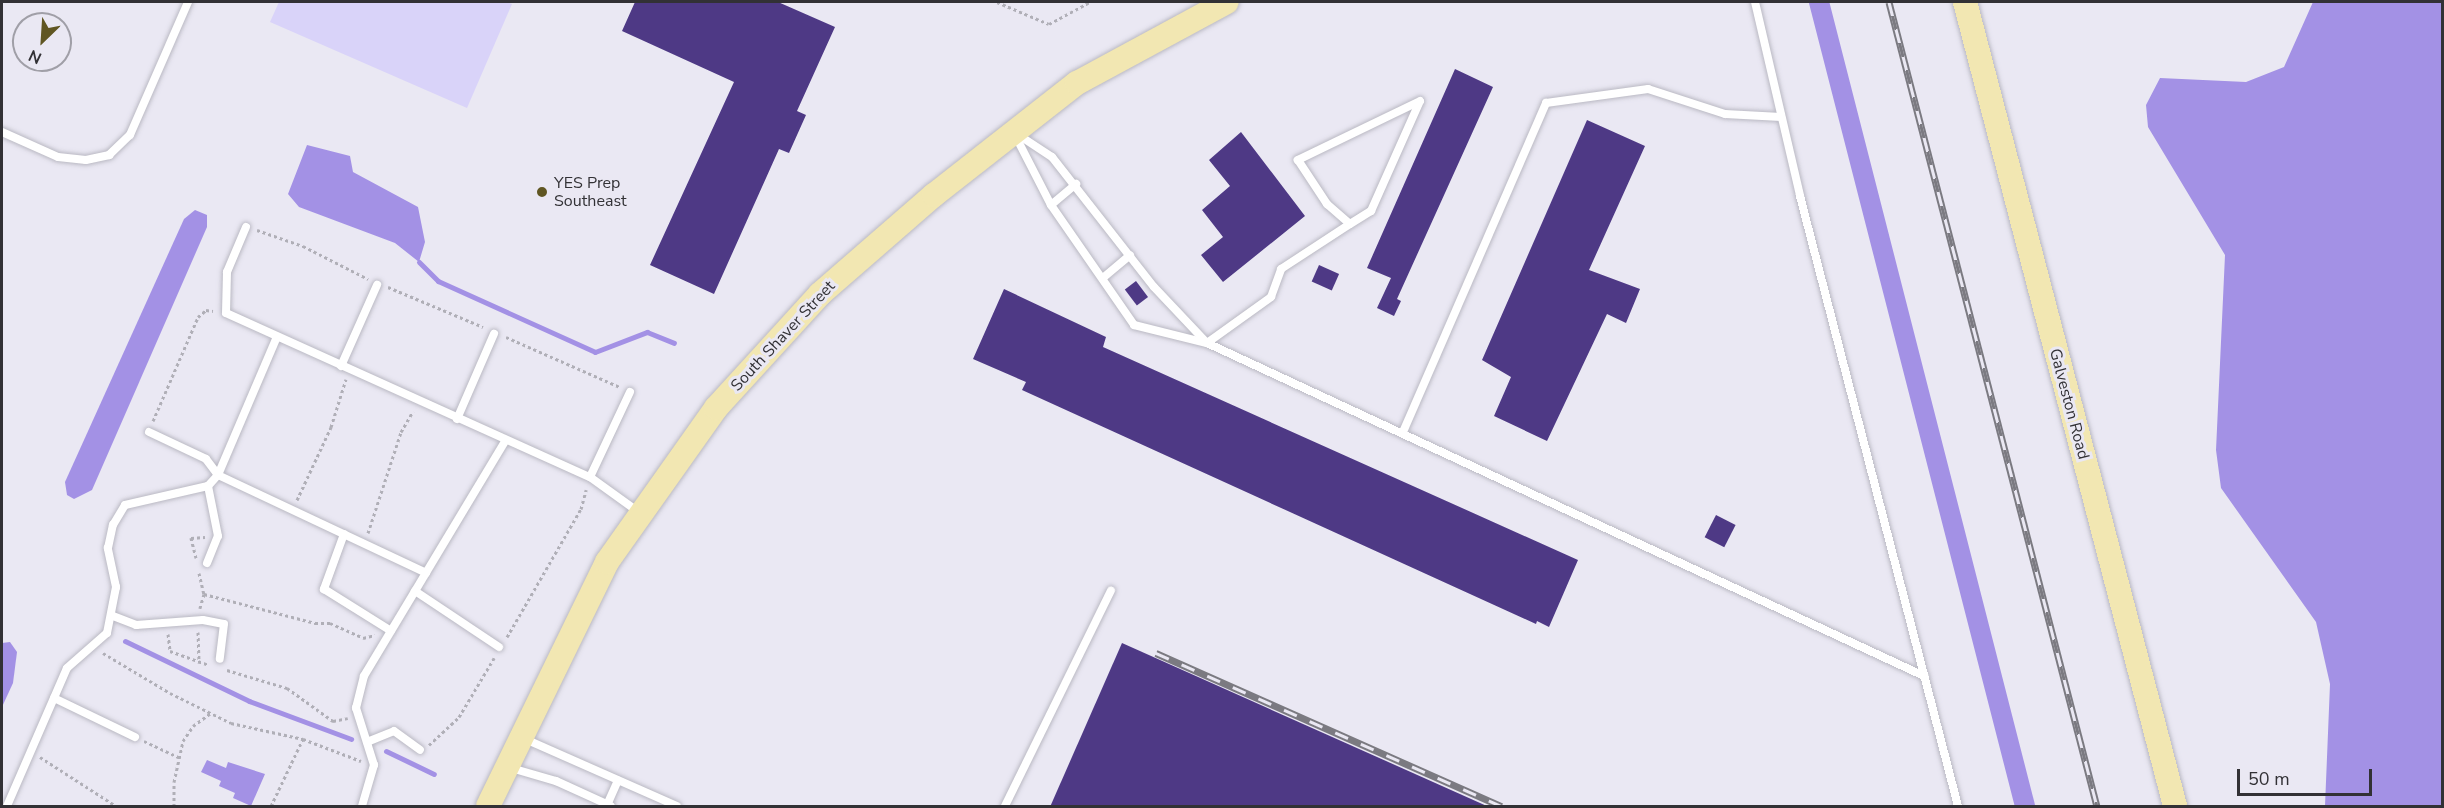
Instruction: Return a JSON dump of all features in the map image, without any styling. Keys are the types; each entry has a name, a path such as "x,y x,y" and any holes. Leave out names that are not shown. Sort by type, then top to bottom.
{"main road":[{"name":"South Shaver Street","path":"488,807 520,736 607,562 716,408 820,294 1014,131 1077,83 1227,2"},
{"name":"Galveston Road","path":"1968,4 2175,807"}],"lane":[{"path":"2,132 58,157 86,160 109,155 130,135 188,2"},
{"path":"1755,2 1781,117 1958,807"},
{"path":"1403,432 1546,104 1648,88 1725,114 1781,117"},
{"path":"1207,343 1271,297 1281,269 1371,211 1420,101 1298,160 1327,204 1350,224"},
{"path":"1014,131 1052,157 1076,184 1154,287 1207,343"},
{"path":"1014,131 1030,171 1051,205 1104,276 1134,325 1207,343 1924,675"},
{"path":"1051,205 1076,184"},
{"path":"246,227 226,272 226,313 505,441 590,477 640,513"},
{"path":"1104,276 1130,255"},
{"path":"340,366 377,285"},
{"path":"457,419 494,334"},
{"path":"7,807 67,668 97,645 107,633 113,616 116,587 108,548 113,525 125,505 208,486 218,475 277,338"},
{"path":"590,477 630,392"},
{"path":"149,432 206,459 218,475 426,573"},
{"path":"362,807 374,765 356,708 364,676 505,441"},
{"path":"207,563 218,536 208,486"},
{"path":"344,534 324,589 391,632"},
{"path":"415,591 499,647"},
{"path":"1005,807 1111,591"},
{"path":"113,616 136,625 197,621 224,624 220,659"},
{"path":"54,698 135,737"},
{"path":"367,742 394,731 420,750"},
{"path":"520,736 677,807"},
{"path":"506,767 556,781 609,806 618,780"}],"path":[{"path":"997,2 1049,24 1090,2"},
{"path":"246,227 303,246 377,285 402,290 471,319 494,334 515,339 630,392"},
{"path":"149,432 198,317 206,310 226,313"},
{"path":"293,510 331,428 342,387 351,371"},
{"path":"364,544 401,432 419,401"},
{"path":"420,750 440,738 459,717 581,509 590,477"},
{"path":"204,594 315,623 330,623 363,638 391,632"},
{"path":"197,621 199,663"},
{"path":"166,624 170,651 199,663 287,688 333,721 359,716"},
{"path":"97,645 115,663 231,723 303,739 374,765"},
{"path":"174,807 178,757 194,726 211,712"},
{"path":"135,737 178,757"},
{"path":"271,807 303,739"},
{"path":"31,752 116,807"}],"shaded area":[{"path":"279,2 507,2 512,4 467,108 270,22"},
{"path":"2313,2 2442,2 2442,806 2325,806 2330,684 2316,622 2221,488 2216,450 2225,255 2148,127 2146,105 2160,78 2246,82 2284,67"},
{"path":"307,145 350,156 353,172 418,207 425,242 419,262 395,243 299,207 288,194"},
{"path":"195,210 207,215 207,227 92,490 74,499 67,495 65,482 184,219"},
{"path":"10,642 17,652 13,683 2,707 2,643"},
{"path":"207,760 226,768 228,762 265,774 251,806 233,798 235,793 219,786 221,781 201,772"}],"building":[{"path":"635,2 778,2 835,27 797,111 806,115 789,153 779,149 714,294 650,265 734,82 622,31"},
{"path":"1455,69 1493,87 1397,299 1401,301 1394,316 1377,308 1391,278 1367,268"},
{"path":"1587,120 1645,146 1589,270 1640,289 1626,323 1607,314 1547,441 1494,416 1511,377 1482,360"},
{"path":"1241,132 1305,216 1223,282 1201,255 1223,237 1202,210 1230,186 1209,160"},
{"path":"1319,265 1339,274 1332,290 1312,281"},
{"path":"1136,281 1148,297 1137,305 1125,289"},
{"path":"1004,289 1106,337 1103,347 1578,560 1549,627 1537,621 1536,624 1022,390 1026,382 973,359"},
{"path":"1716,515 1736,525 1724,547 1705,537"},
{"path":"1122,643 1489,807 1050,807"}],"waterway":[{"path":"1819,2 2025,806"},
{"path":"419,262 438,281 595,352 647,332 674,343"},
{"path":"125,641 249,701 351,739"},
{"path":"386,751 434,774"}],"railway":[{"path":"1889,2 2097,806"},
{"path":"1156,653 1502,806"}],"place":[{"name":"YES Prep Southeast","path":"542,192"}]}
